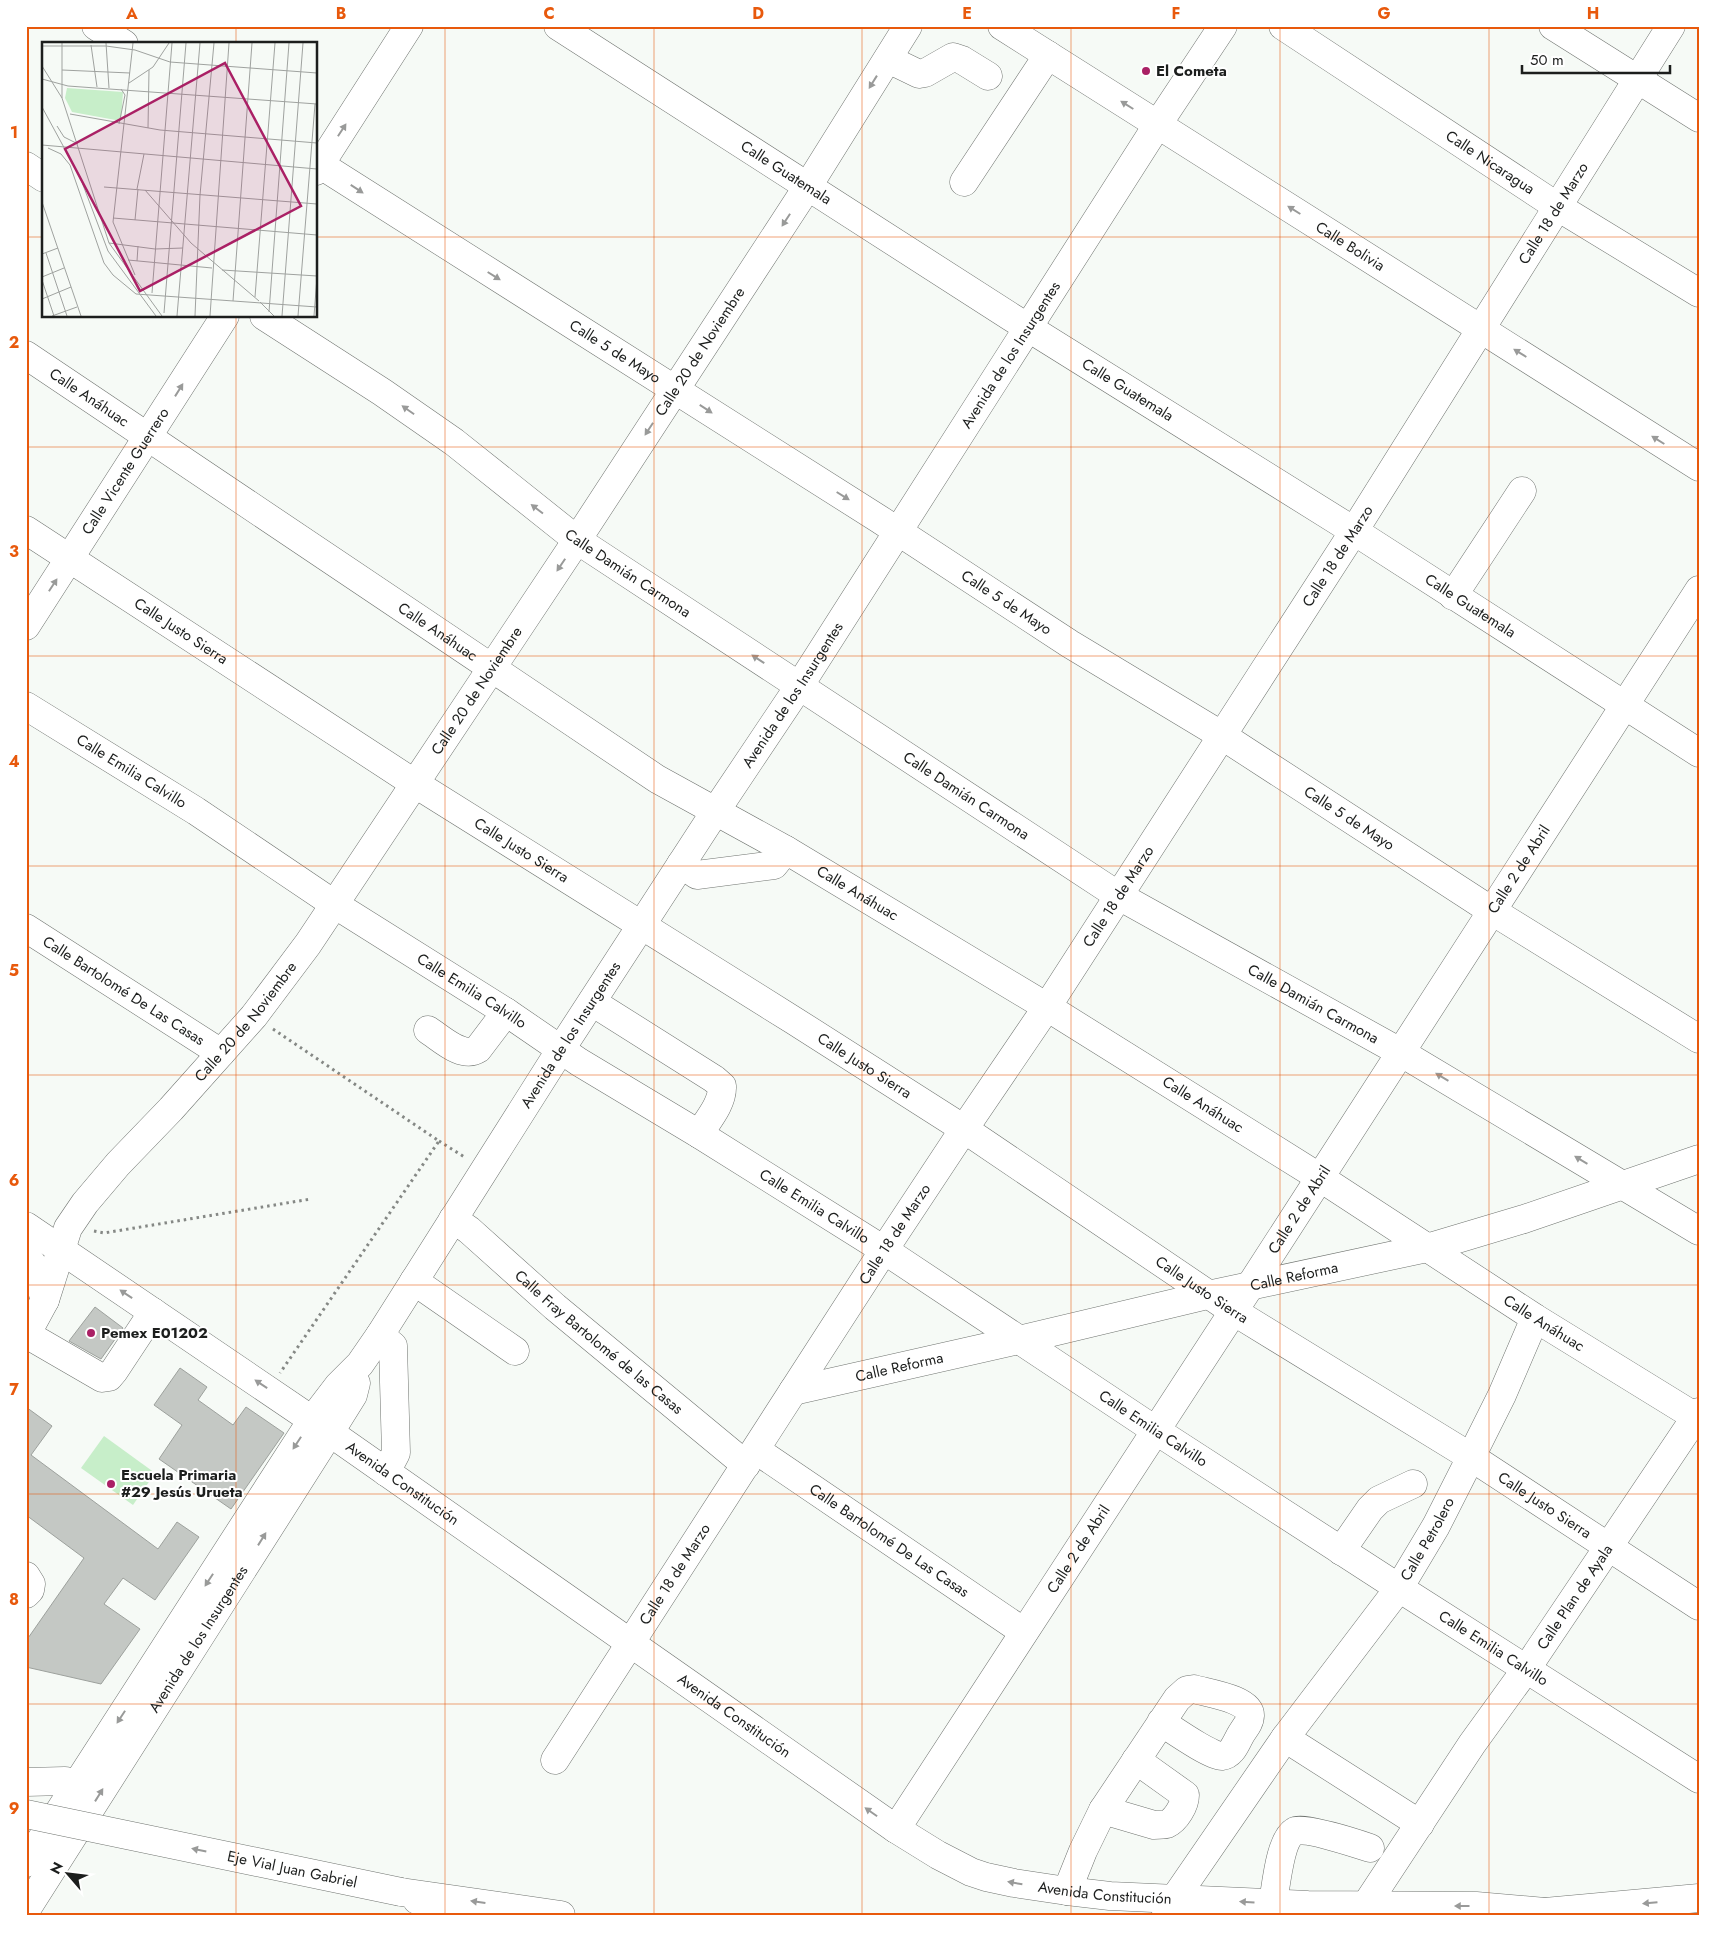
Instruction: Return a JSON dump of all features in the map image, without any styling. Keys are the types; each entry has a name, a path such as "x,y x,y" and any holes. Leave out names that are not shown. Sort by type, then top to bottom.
{"street":[{"path":"96,26 121,42"},
{"path":"318,166 409,26"},
{"name":"Calle Guatemala","path":"558,26 1029,328 1354,531 1699,753"},
{"name":"Calle 20 de Noviembre","path":"26,1335 45,1300 64,1239 85,1203 118,1164 254,1016 308,944 414,782 577,540 808,186 908,26"},
{"name":"Calle Bolivia","path":"1002,26 1699,466"},
{"name":"Avenida de los Insurgentes","path":"26,1910 321,1426 338,1386 360,1364 380,1335 561,1049 800,685 1158,124 1223,26"},
{"name":"Calle Nicaragua","path":"1283,26 1558,207 1699,293"},
{"path":"1552,26 1699,118"},
{"name":"Calle 18 de Marzo","path":"555,1760 884,1250 1047,1007 1354,531 1671,26"},
{"path":"964,182 1048,55"},
{"path":"888,58 919,74 925,73 948,59 957,58 988,76"},
{"path":"26,166 42,177"},
{"name":"Calle 5 de Mayo","path":"318,166 675,389 1070,644 1221,735 1492,911 1699,1039"},
{"name":"Calle Vicente Guerrero","path":"26,626 224,318"},
{"name":"Calle Damián Carmona","path":"267,318 382,392 454,442 577,540 1119,896 1400,1052 1699,1231"},
{"name":"Calle Anáhuac","path":"26,355 657,779 786,850 1047,1007 1319,1177 1535,1318 1698,1416"},
{"path":"1453,596 1522,491"},
{"name":"Calle Justo Sierra","path":"26,530 414,782 964,1129 1233,1312 1471,1458 1699,1606"},
{"name":"Calle 2 de Abril","path":"896,1829 1250,1286 1699,590"},
{"name":"Calle Emilia Calvillo","path":"26,706 196,811 334,904 506,1012 561,1049 884,1250 1341,1551 1699,1779"},
{"path":"681,864 697,875 774,865 786,850"},
{"name":"Calle Bartolomé De Las Casas","path":"26,928 221,1053"},
{"path":"592,1002 714,1079 722,1086 720,1100 699,1134"},
{"path":"428,1030 461,1051 473,1052 478,1049 506,1012"},
{"name":"Calle Reforma","path":"793,1391 1208,1295 1427,1248 1524,1219 1699,1159"},
{"name":"Calle Fray Bartolomé de las Casas","path":"453,1219 751,1457"},
{"name":"Avenida Constitución","path":"26,1226 64,1239 153,1312 321,1426 896,1829 938,1855 979,1874 1014,1883 1168,1906 1273,1903 1476,1906 1541,1914"},
{"path":"26,1255 35,1268 45,1300"},
{"path":"414,1282 515,1351"},
{"path":"26,1335 102,1378 109,1377 153,1312"},
{"name":"Calle Petrolero","path":"1168,1906 1284,1738 1399,1588 1436,1526 1471,1458 1502,1395 1535,1318"},
{"path":"380,1335 393,1346 396,1452 386,1472"},
{"name":"Calle Plan de Ayala","path":"1366,1905 1472,1744 1527,1668 1698,1416"},
{"name":"Avenida de los Insurgentes","path":"28,1858 321,1426"},
{"name":"Calle Bartolomé De Las Casas","path":"751,1457 1024,1632"},
{"path":"1341,1551 1379,1500 1413,1484"},
{"path":"26,1576 31,1584 30,1590 26,1594"},
{"path":"1067,1891 1083,1851 1104,1810 1161,1722"},
{"path":"1284,1738 1420,1824"},
{"path":"1104,1810 1154,1825 1161,1825 1171,1821 1182,1808 1185,1801 1184,1795 1136,1760"},
{"path":"26,1782 64,1781 78,1784"},
{"name":"Eje Vial Juan Gabriel","path":"26,1814 401,1892 560,1915"},
{"path":"1273,1903 1284,1846 1289,1836 1296,1830 1324,1835 1370,1848"},
{"path":"401,1892 426,1904 458,1915"},
{"path":"1541,1914 1699,1898"}],"path":[{"path":"254,1016 485,1170"},
{"path":"269,1390 439,1141"},
{"path":"64,1239 311,1199"}],"green space":[{"path":"104,1436 155,1473 133,1505 81,1468"}],"building":[{"path":"95,1307 123,1328 101,1359 69,1341"},
{"path":"180,1368 207,1387 198,1400 233,1425 246,1407 284,1433 231,1509 159,1459 182,1425 154,1405"},
{"path":"26,1407 52,1426 31,1455 158,1549 177,1522 199,1537 155,1600 123,1578 104,1604 140,1629 101,1684 26,1667 26,1641 84,1558 26,1515"}],"place":[{"name":"El Cometa","path":"1146,71"},
{"name":"Pemex E01202","path":"91,1333"},
{"name":"Escuela Primaria #29 Jesús Urueta","path":"111,1484"}]}
